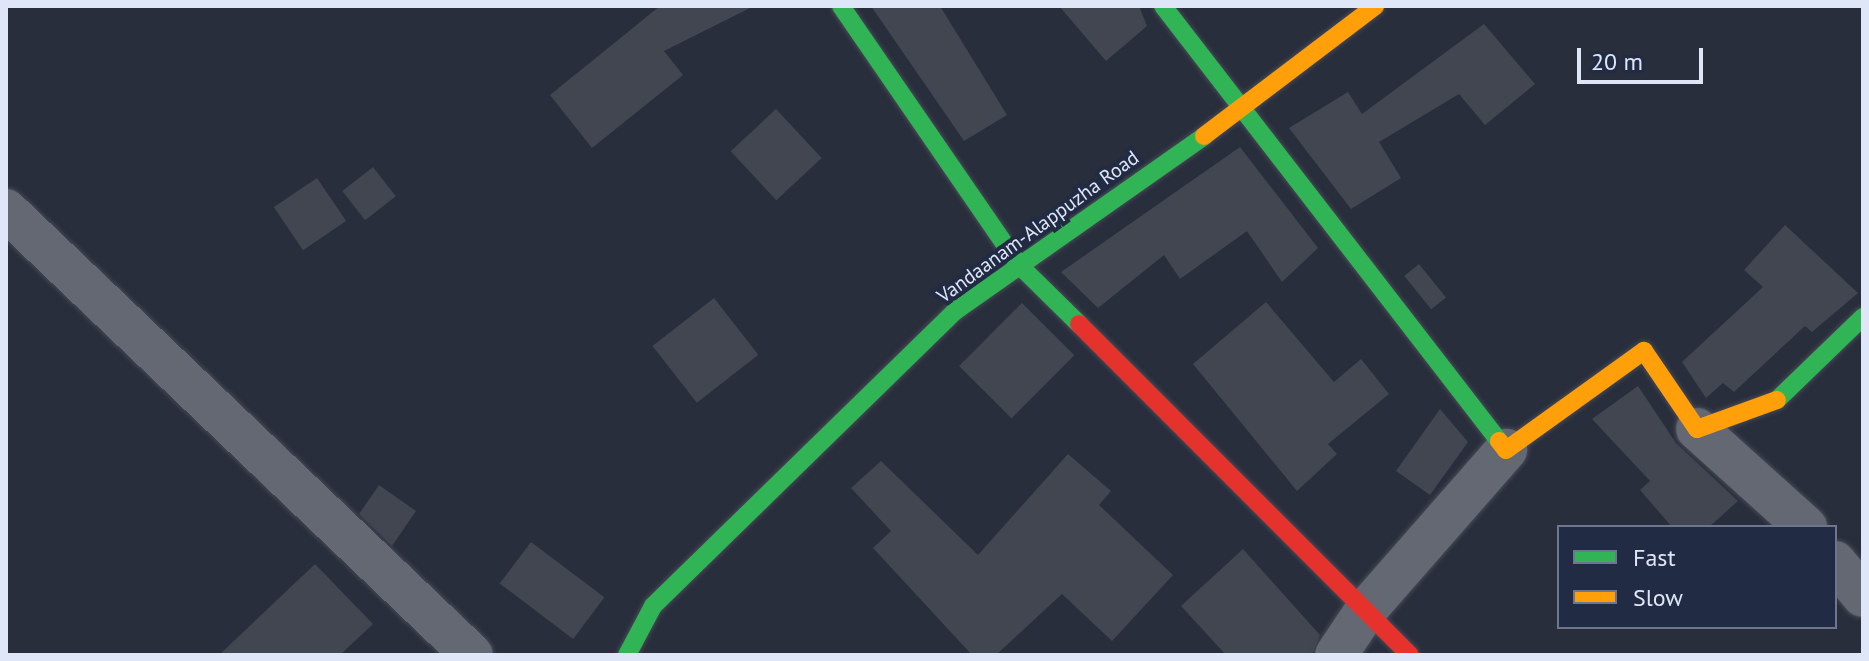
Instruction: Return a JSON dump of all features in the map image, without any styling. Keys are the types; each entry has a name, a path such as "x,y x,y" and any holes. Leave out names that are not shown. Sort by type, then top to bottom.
{"street":[{"path":"841,6 1020,266 1410,655"},
{"path":"1163,6 1237,111 1506,450"},
{"name":"Vandaanam-Alappuzha Road","path":"627,655 653,606 752,502 954,312 1237,111 1375,6"},
{"path":"6,210 472,655"},
{"path":"1697,429 1769,407 1863,317"},
{"path":"1336,655 1366,610 1506,450 1644,351 1697,429 1804,525"},
{"path":"1837,564 1863,596"}],"building":[{"path":"660,6 754,6 664,51 683,75 592,148 550,95"},
{"path":"871,6 940,6 1007,115 964,141"},
{"path":"1059,6 1139,6 1147,26 1106,61"},
{"path":"1484,24 1535,84 1485,125 1459,94 1379,142 1401,178 1351,209 1289,128 1348,92 1362,114"},
{"path":"776,109 822,158 776,200 731,151"},
{"path":"1240,147 1318,248 1282,282 1247,231 1180,279 1164,255 1098,308 1061,272"},
{"path":"373,167 396,196 365,220 342,191"},
{"path":"317,178 346,221 303,250 274,207"},
{"path":"1785,225 1858,293 1812,332 1805,326 1734,392 1723,383 1706,398 1682,362 1763,287 1744,270"},
{"path":"1419,264 1446,297 1431,309 1404,276"},
{"path":"714,298 758,355 697,403 653,346"},
{"path":"1266,302 1334,382 1361,359 1389,394 1328,444 1337,454 1297,491 1193,364"},
{"path":"1022,303 1074,355 1011,418 959,366"},
{"path":"1638,386 1676,443 1738,501 1711,525 1670,525 1640,490 1650,481 1592,419"},
{"path":"1440,409 1468,442 1430,495 1396,471"},
{"path":"1068,454 1111,491 1099,505 1173,575 1112,641 1062,594 996,655 972,655 873,548 891,531 851,488 881,461 978,555"},
{"path":"379,485 416,511 392,546 359,514"},
{"path":"531,542 604,597 573,639 500,584"},
{"path":"1243,549 1320,635 1312,655 1226,655 1181,606"},
{"path":"315,564 373,624 340,655 219,655"}],"traffic: fast":[{"path":"841,6 1020,266 1079,324"},
{"path":"1163,6 1499,441"},
{"path":"627,655 653,606 954,312 1204,136"},
{"path":"1777,400 1863,317"}],"traffic: slow":[{"path":"1204,136 1375,6"},
{"path":"1499,441 1506,450 1644,351 1697,429 1777,400"}],"traffic: jam":[{"path":"1079,324 1410,655"}]}
